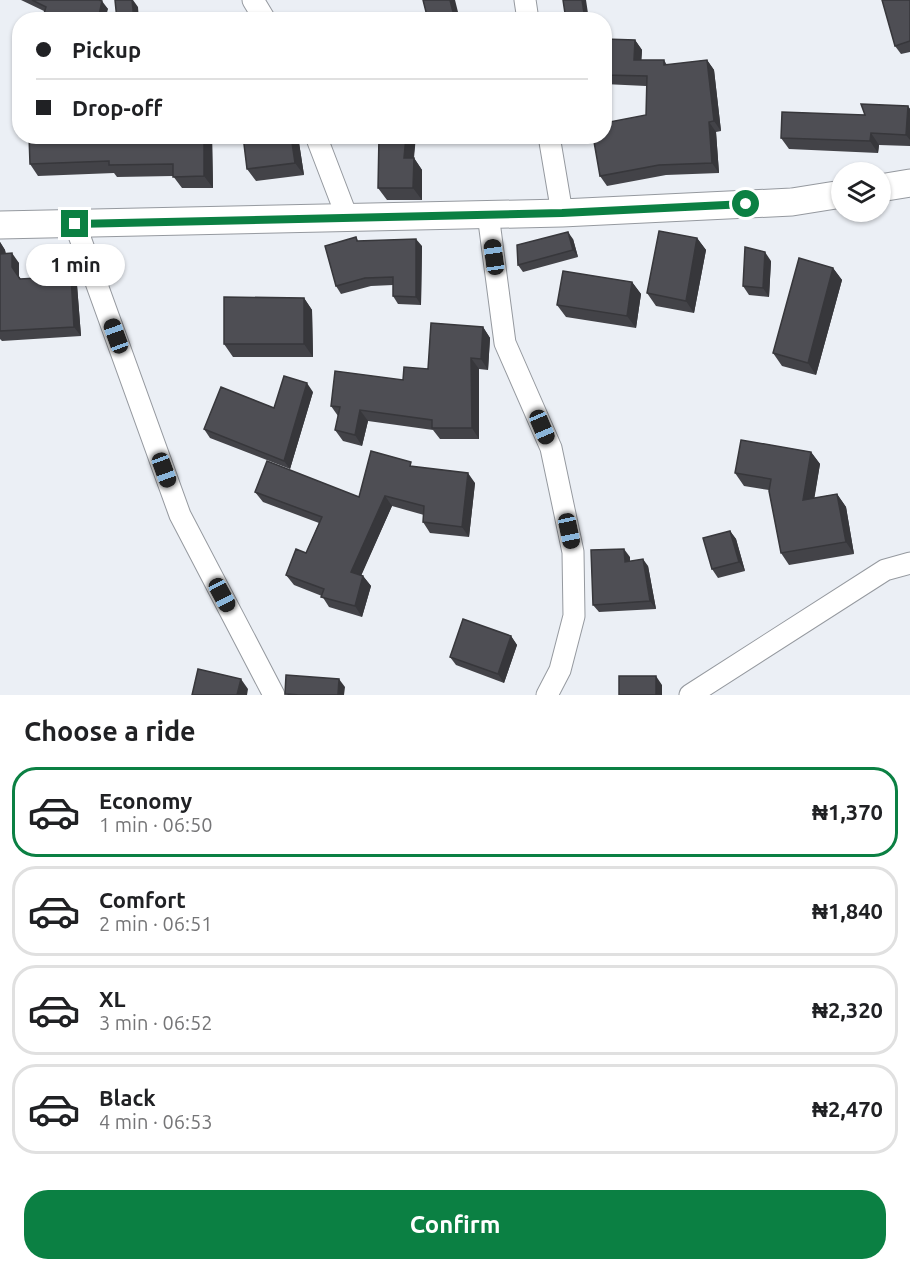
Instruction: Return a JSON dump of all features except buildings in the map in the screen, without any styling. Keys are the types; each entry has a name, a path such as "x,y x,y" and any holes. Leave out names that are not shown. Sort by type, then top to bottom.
{"street":[{"path":"319,144 348,217"},
{"path":"550,144 562,213"},
{"path":"891,186 910,183"},
{"path":"0,225 562,213 792,202 831,196"},
{"path":"488,214 505,343 551,448 573,552 574,616 560,670 547,695"},
{"path":"75,224 180,515 274,695"},
{"path":"690,695 885,570 910,563"}],"route":[{"path":"75,224 562,213 746,204"}]}
